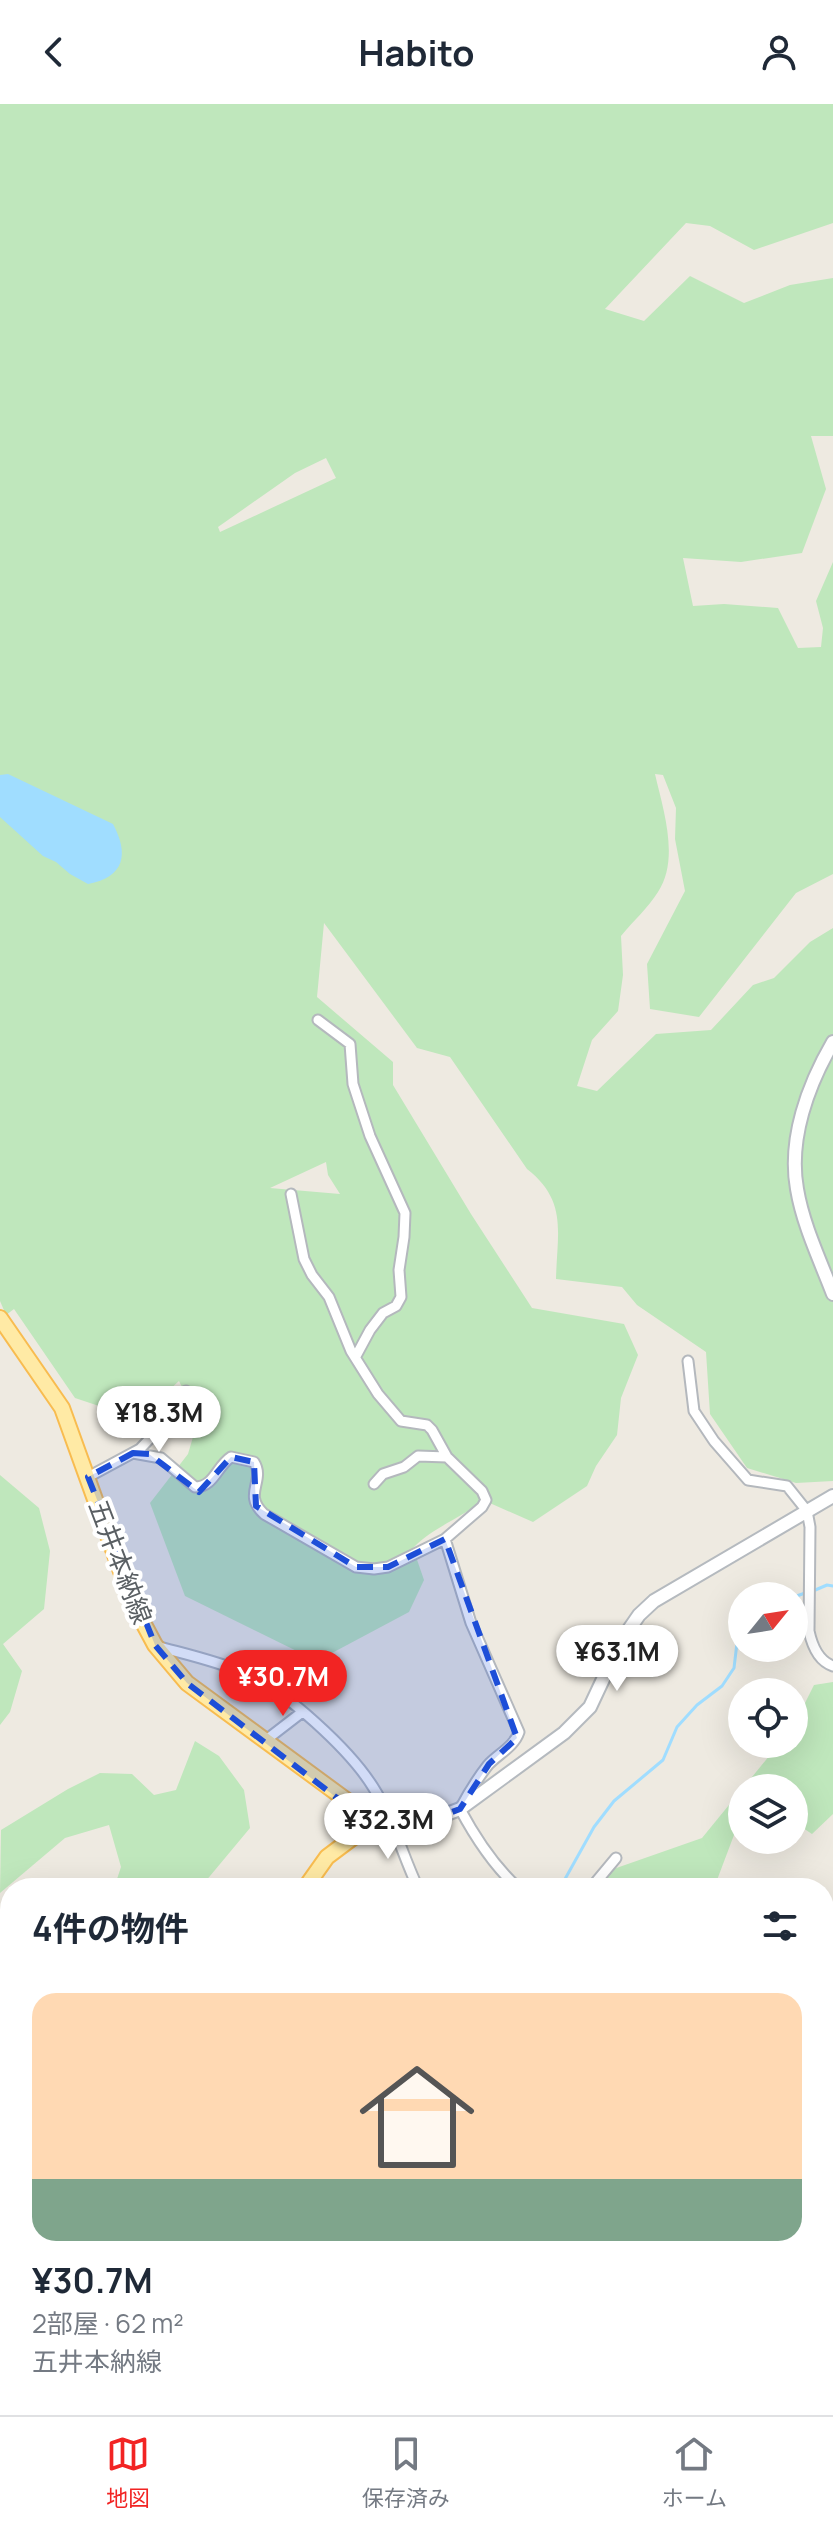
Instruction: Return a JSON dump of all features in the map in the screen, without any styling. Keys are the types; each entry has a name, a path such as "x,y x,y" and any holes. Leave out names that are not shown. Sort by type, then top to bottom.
{"main road":[{"path":"833,1042 818,1068 809,1093 800,1122 795,1157 800,1203 833,1294"},
{"name":"五井本納線","path":"0,1318 62,1408 132,1602 155,1645 187,1683 357,1808 371,1824"},
{"path":"312,1878 327,1857 371,1824 392,1821 409,1826 434,1821 460,1809 564,1733 590,1707 621,1641 639,1615 654,1601 833,1496"}],"street":[{"path":"318,1020 350,1044 353,1084 370,1136 405,1213 399,1270 401,1297 396,1306 383,1313 370,1330 356,1356"},
{"path":"133,1453 161,1458 200,1488 213,1480 222,1463 231,1457 254,1462 258,1472 253,1499 256,1506 264,1514 356,1567 388,1567 445,1539 482,1507 486,1500 482,1491 447,1457 427,1425 401,1421 378,1394 351,1351 329,1297 304,1259 291,1194"},
{"path":"688,1361 694,1411 714,1441 748,1480 787,1486 807,1511 810,1527 809,1631 812,1645 821,1658 833,1666"},
{"path":"88,1477 140,1449 182,1404 186,1391"},
{"path":"374,1484 383,1474 404,1467 418,1456 447,1457"},
{"path":"445,1539 471,1623 519,1732 511,1745 489,1764 460,1809 475,1838 509,1878"},
{"path":"155,1645 244,1672 266,1684 336,1743 373,1786 392,1821 414,1878"},
{"path":"266,1740 301,1713"},
{"path":"599,1878 616,1858"}],"highlighted area":[{"path":"133,1453 149,1454 199,1492 231,1457 254,1462 256,1506 356,1567 388,1567 445,1539 517,1738 489,1764 460,1809 420,1824 371,1824 187,1683 155,1645 88,1477"}],"green space":[{"path":"0,104 833,104 833,223 754,250 710,226 686,223 605,309 644,321 690,276 744,303 790,285 833,278 833,436 811,436 826,489 802,553 741,562 683,558 693,606 724,604 778,608 798,648 821,647 823,628 816,601 833,562 833,874 796,893 699,1017 650,1009 647,964 685,891 675,839 676,808 663,775 655,774 668,834 665,879 654,898 621,936 623,975 618,1011 592,1040 577,1086 597,1091 656,1034 711,1030 753,985 774,978 810,942 833,928 833,1481 796,1483 747,1468 710,1414 706,1352 637,1305 622,1287 556,1279 557,1219 549,1193 527,1169 450,1057 417,1048 324,923 317,997 393,1062 393,1085 532,1308 624,1324 638,1355 621,1398 617,1435 587,1486 533,1522 483,1500 439,1528 413,1548 424,1580 409,1612 317,1661 185,1596 150,1503 188,1454 198,1420 179,1381 157,1401 123,1414 75,1398 14,1309 6,1315 0,1301","holes":["326,458 336,478 220,532 218,527 295,473","326,1162 328,1175 340,1194 270,1188"]},
{"path":"0,1475 39,1508 50,1551 44,1609 3,1644 22,1671 10,1712 0,1725"},
{"path":"833,1682 833,1814 812,1834 808,1831 808,1774 754,1774 768,1758 808,1758 808,1697 814,1685"},
{"path":"195,1741 219,1756 244,1790 250,1828 208,1878 117,1878 121,1867 109,1825 65,1838 18,1878 0,1878 1,1830 68,1789 100,1773 132,1774 154,1795 176,1790"},
{"path":"728,1806 728,1851 718,1878 602,1878 605,1872 702,1838"}],"water":[{"path":"8,774 113,824 122,854 116,870 100,881 88,884 43,856 0,817 0,775"}],"waterway":[{"path":"813,1591 827,1585 833,1586"},
{"path":"566,1878 594,1827 614,1801 663,1760 677,1727 697,1705 722,1686 735,1662"}]}
